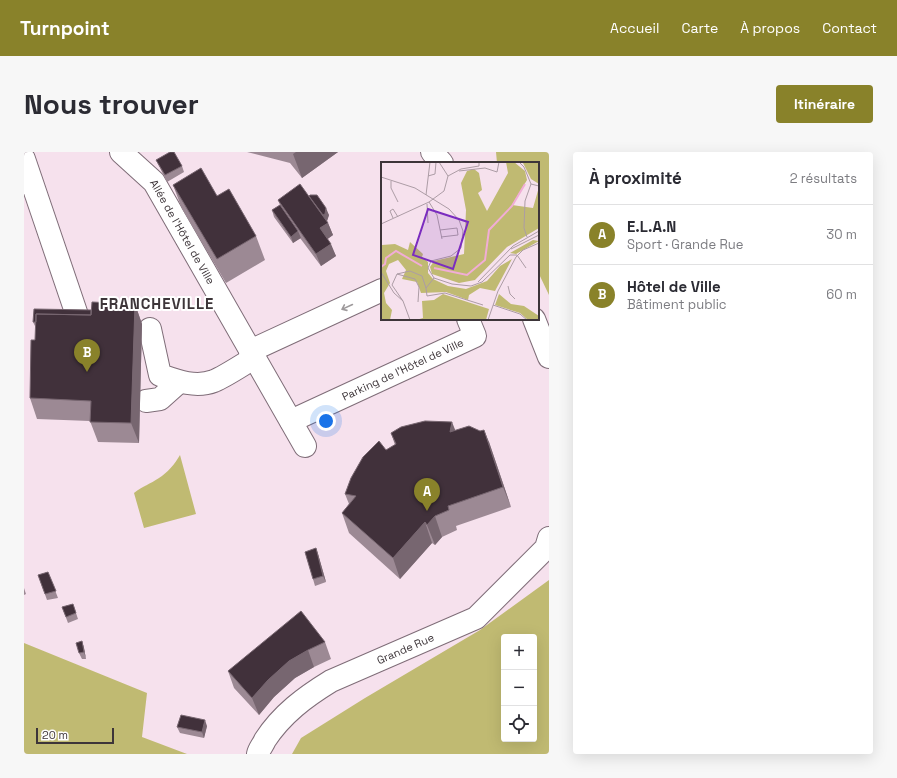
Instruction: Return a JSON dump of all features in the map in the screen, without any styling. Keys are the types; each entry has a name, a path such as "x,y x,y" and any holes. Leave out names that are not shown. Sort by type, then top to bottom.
{"street":[{"name":"Allée de l'Hôtel de Ville","path":"121,152 154,182 305,446"},
{"path":"432,152 441,162"},
{"path":"24,159 77,315"},
{"path":"150,329 160,375 179,382 195,384 214,382 252,355 381,290"},
{"name":"Parking de l'Hôtel de Ville","path":"291,421 475,336 468,320"},
{"path":"534,320 549,357"},
{"path":"146,401 160,399 179,382"},
{"name":"Grande Rue","path":"258,754 272,730 291,709 310,693 331,681 476,618 546,548 549,538"}],"shaded area":[{"path":"496,152 549,152 549,295 539,274 539,162 497,162"},
{"path":"180,455 196,514 144,528 134,493 165,474"},
{"path":"549,580 549,754 292,754 301,738 480,630"},
{"path":"24,643 147,693 142,737 187,754 24,754"}],"building":[{"path":"170,152 174,152 182,166 165,175 156,160"},
{"path":"201,168 217,196 229,189 256,236 217,259 173,185"},
{"path":"300,184 328,223 320,228 331,244 316,254 278,200"},
{"path":"317,195 326,208 325,214 323,215 309,196"},
{"path":"280,205 298,231 291,237 272,210"},
{"path":"92,302 135,304 131,423 90,422 91,401 30,398 31,340 35,340 36,314 91,315"},
{"path":"34,309 91,310 91,315 36,314 36,322 33,322"},
{"path":"425,421 452,422 450,432 469,426 480,431 484,430 503,487 448,506 449,510 435,516 427,525 425,522 393,558 342,513 356,496 345,494 351,478 363,457 379,441 386,450 396,444 391,433 401,427"},
{"path":"316,548 323,576 313,579 305,552"},
{"path":"48,572 56,591 45,594 38,575"},
{"path":"73,604 76,613 66,617 62,607"},
{"path":"301,611 325,642 289,661 268,680 252,698 228,671"},
{"path":"82,641 84,652 79,653 76,643"},
{"path":"181,715 205,720 202,732 177,727"}],"place":[{"name":"Hôtel de Ville","path":"87,372"},
{"name":"E.L.A.N","path":"427,511"}],"district":[{"name":"FRANCHEVILLE","path":"157,304"}]}
